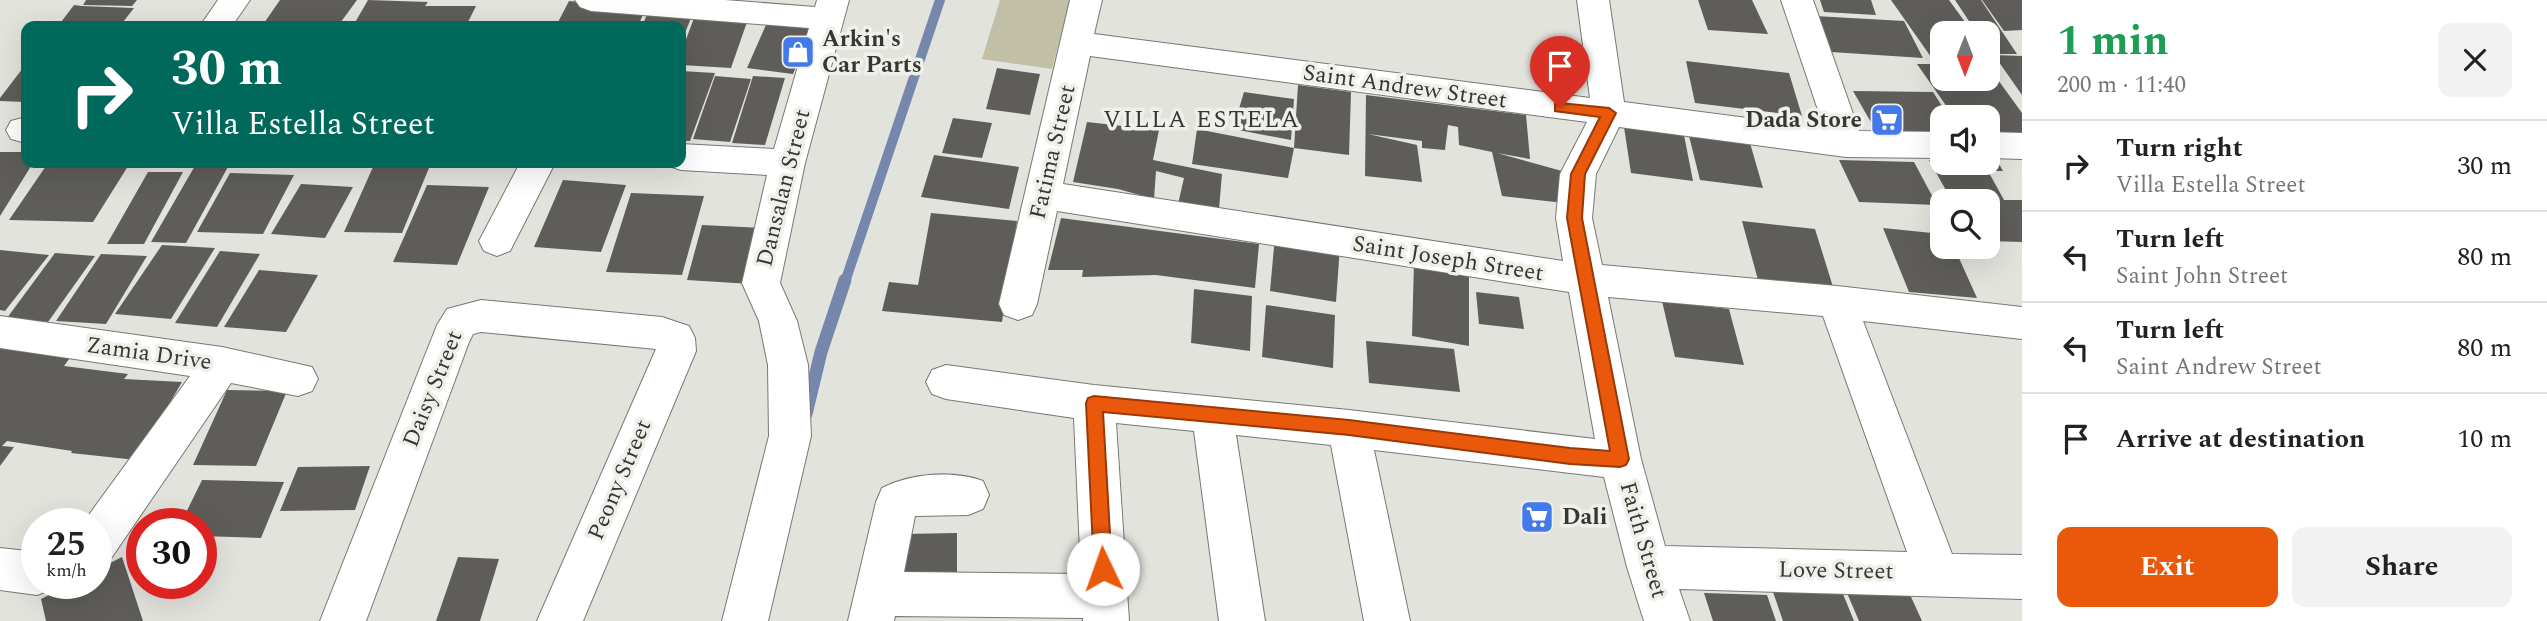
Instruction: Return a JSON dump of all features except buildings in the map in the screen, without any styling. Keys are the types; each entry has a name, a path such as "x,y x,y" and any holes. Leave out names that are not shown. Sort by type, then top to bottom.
{"street":[{"path":"219,21 234,0"},
{"path":"591,0 831,9"},
{"name":"Fatima Street","path":"1018,304 1086,0"},
{"path":"1593,0 1609,113"},
{"path":"1797,0 1846,145"},
{"name":"Dansalan Street","path":"745,621 790,436 788,365 778,321 761,283 787,163 831,9"},
{"name":"Saint Andrew Street","path":"1077,43 1846,145 1930,145"},
{"name":"Faith Street","path":"1609,113 1578,174 1574,218 1620,459 1649,567 1667,621"},
{"path":"2000,145 2022,146"},
{"path":"686,157 787,163"},
{"path":"497,241 534,168"},
{"name":"Saint Joseph Street","path":"1044,195 1584,279 1837,302 2022,323"},
{"path":"1837,302 1937,574"},
{"name":"Daisy Street","path":"343,621 451,337 461,320 481,316 662,333 675,338"},
{"name":"Zamia Drive","path":"0,332 222,364 298,379"},
{"name":"Peony Street","path":"560,621 676,351 675,338"},
{"path":"112,519 222,364"},
{"path":"946,382 1213,417 1349,428 1570,456 1620,459"},
{"path":"968,495 906,498 897,502 875,608 1105,609 1094,403"},
{"path":"1213,417 1242,621"},
{"path":"1349,428 1387,621"},
{"name":"Love Street","path":"1649,567 2022,577"},
{"path":"0,569 21,572"}],"green space":[{"path":"1000,0 1070,0 1052,69 982,59"}],"waterway":[{"path":"845,282 940,0"},
{"path":"806,414 821,352 845,280"}],"place":[{"name":"Arkin's Car Parts","path":"798,52"},
{"name":"Dada Store","path":"1887,120"},
{"name":"Dali","path":"1537,517"}],"district":[{"name":"VILLA ESTELA","path":"1202,120"}],"route":[{"path":"1103,569 1094,403 1213,417 1349,428 1570,456 1620,459 1574,218 1578,174 1609,113 1560,108"}]}
